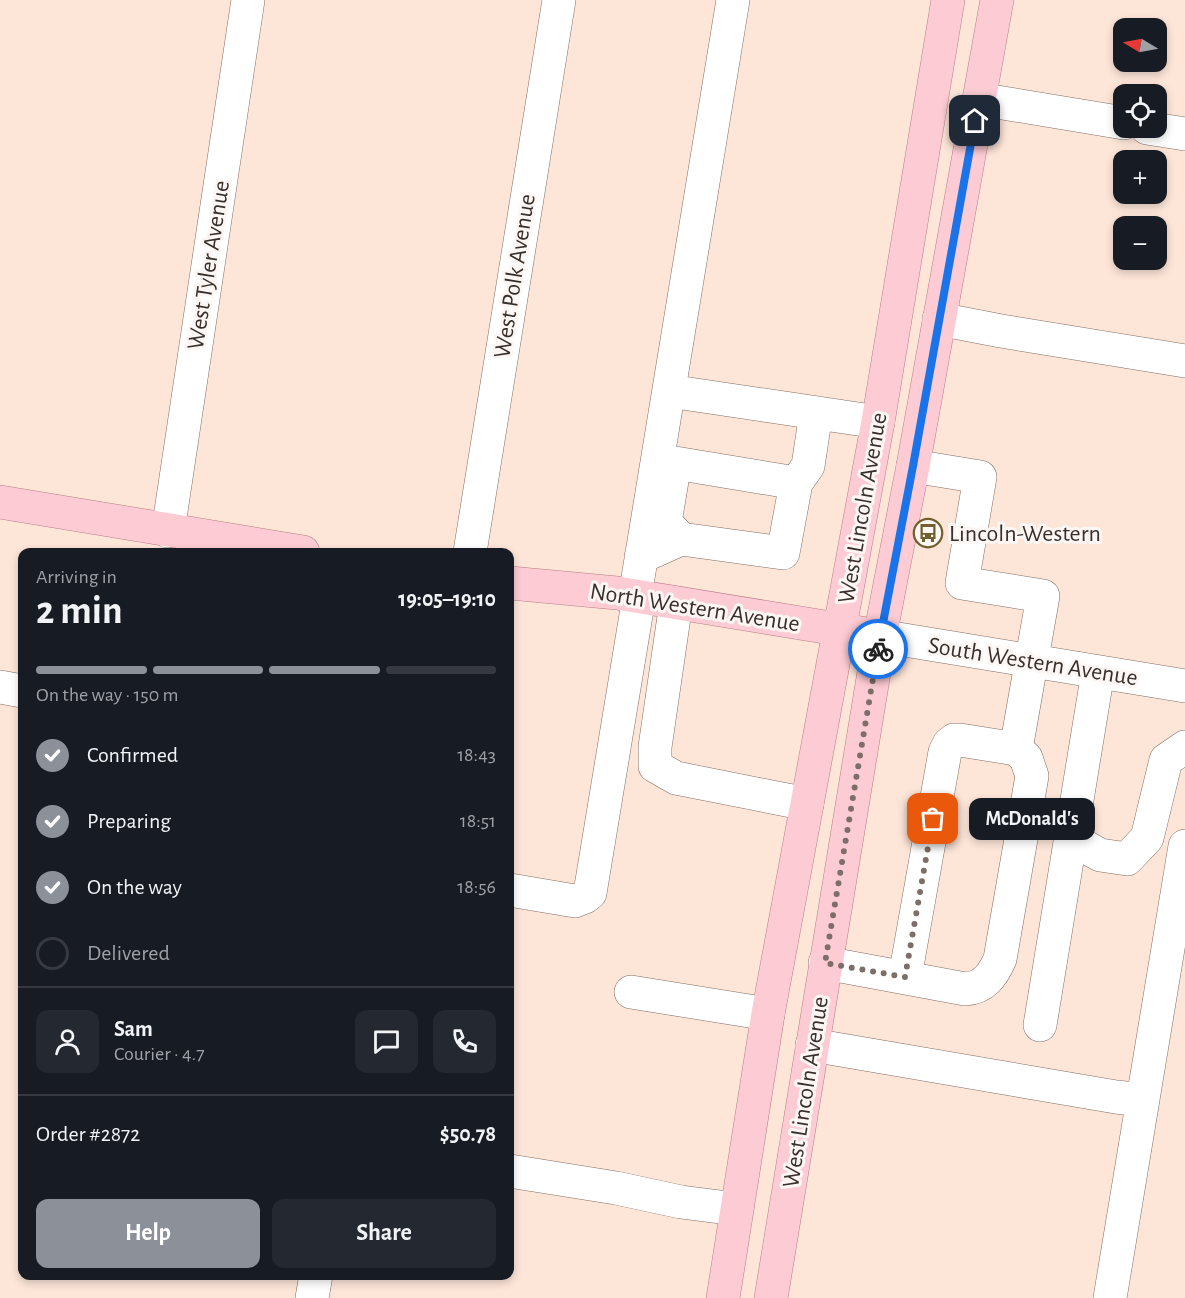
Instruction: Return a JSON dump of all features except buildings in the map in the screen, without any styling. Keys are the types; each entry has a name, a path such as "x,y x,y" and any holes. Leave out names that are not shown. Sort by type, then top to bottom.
{"main road":[{"name":"West Lincoln Avenue","path":"723,1298 768,1014 878,422 948,0"},
{"name":"West Lincoln Avenue","path":"771,1298 880,636 997,0"},
{"path":"0,502 277,548"},
{"name":"North Western Avenue","path":"514,583 617,593 880,636"}],"street":[{"name":"West Tyler Avenue","path":"168,531 248,0"},
{"name":"West Polk Avenue","path":"471,548 559,0"},
{"path":"514,891 575,901 590,893 637,597 641,557 676,392 733,0"},
{"path":"979,99 1113,121"},
{"path":"1167,131 1185,134"},
{"path":"939,319 1185,361"},
{"path":"676,392 878,422"},
{"path":"676,392 672,454 675,463 664,522 681,539"},
{"path":"641,557 681,539 783,553 796,483 808,466 816,413"},
{"path":"675,463 796,483"},
{"path":"913,466 980,477 962,582 1043,597 1016,749"},
{"path":"676,603 655,747 655,766 676,778 807,804"},
{"name":"South Western Avenue","path":"880,636 1185,686"},
{"path":"1040,1025 1098,672"},
{"path":"0,687 18,690"},
{"path":"825,963 964,989 972,988 988,980 1000,959 1032,776 1026,758 1016,749 954,740 945,752 905,977"},
{"path":"1070,838 1100,855 1127,859 1147,838 1167,760 1185,747"},
{"path":"1110,1298 1185,846"},
{"path":"631,992 768,1014"},
{"path":"812,1045 1143,1100"},
{"path":"514,1172 616,1188 681,1202 736,1209"},
{"path":"312,1298 315,1280"}],"way so far":[{"path":"878,649 825,963 905,977 933,819"}],"place":[{"name":"Lincoln-Western","path":"928,533"},
{"name":"McDonald's","path":"933,819"}],"route":[{"path":"878,649 975,121"}]}
